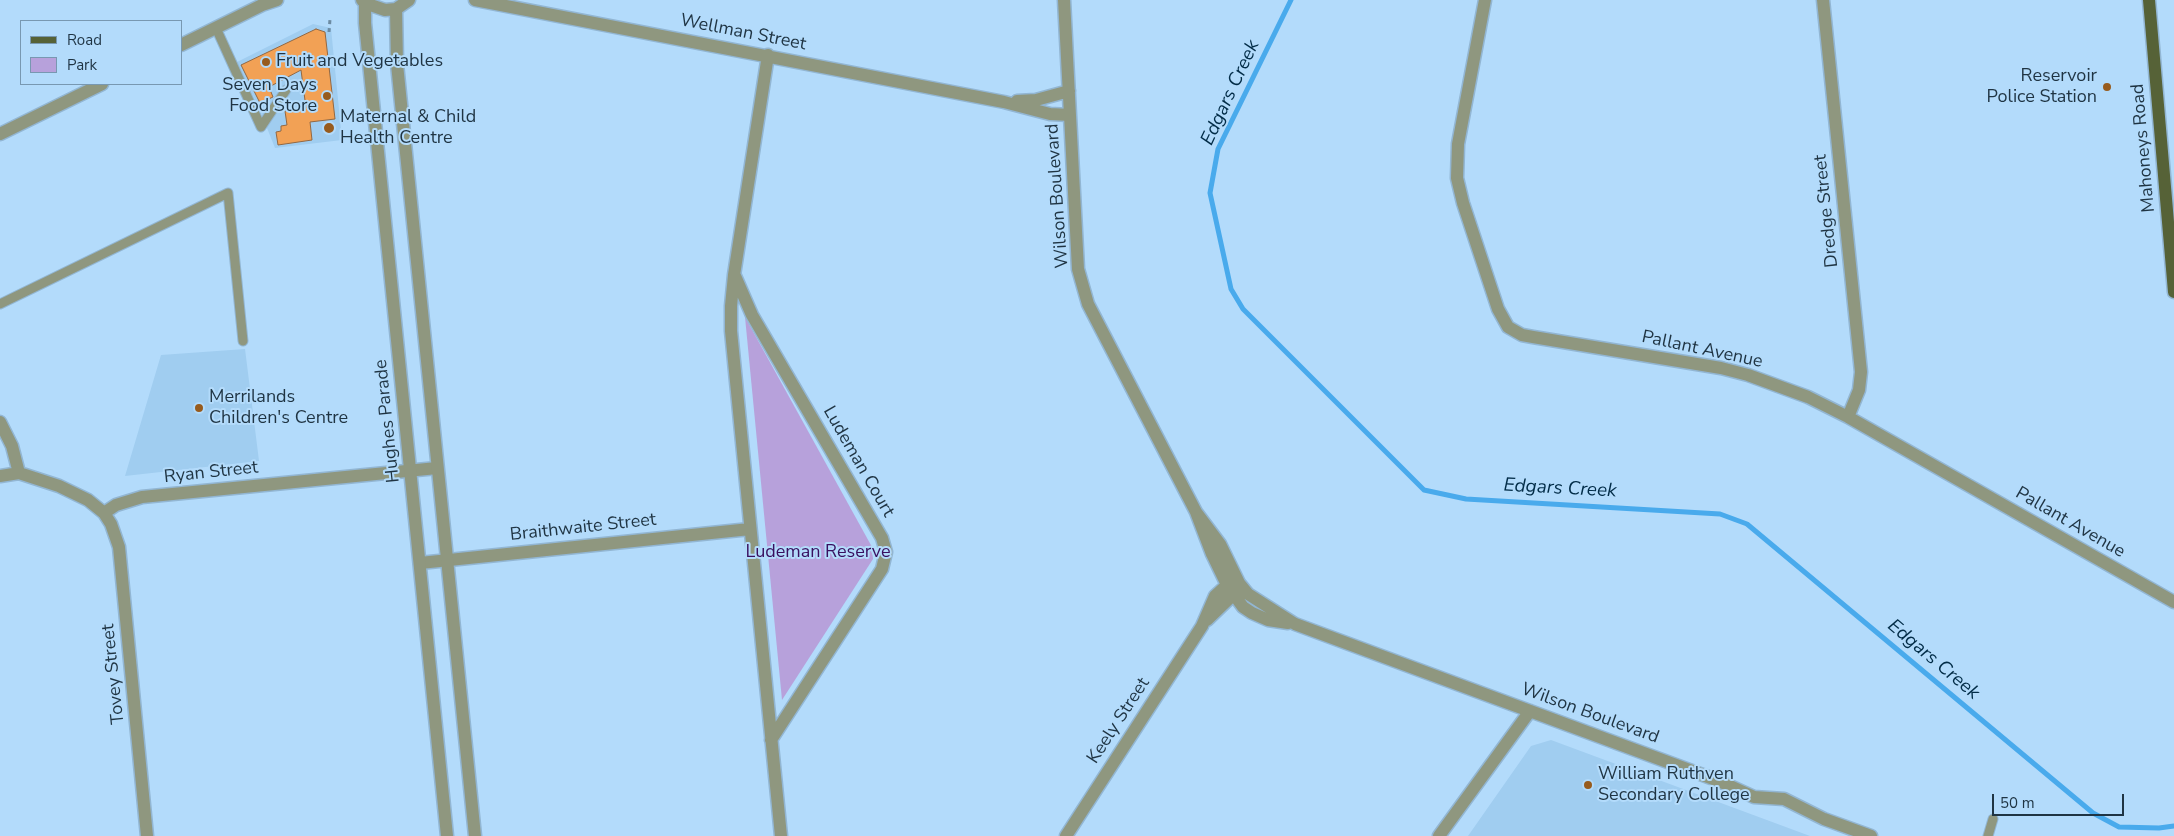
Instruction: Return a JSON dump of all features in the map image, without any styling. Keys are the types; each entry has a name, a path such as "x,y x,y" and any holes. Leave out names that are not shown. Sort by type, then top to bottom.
{"main road":[{"name":"Mahoneys Road","path":"2149,0 2174,292"}],"street":[{"path":"182,45 265,2 277,0"},
{"path":"364,2 385,10 396,9 409,0"},
{"name":"Wellman Street","path":"475,0 768,55 1004,102 1050,114 1070,115"},
{"name":"Wilson Boulevard","path":"1064,0 1078,269 1088,304 1196,512 1220,544 1233,587 1248,594 1296,624 1719,780 1754,797 1784,799 1824,819 1871,836"},
{"name":"Pallant Avenue","path":"1485,0 1458,144 1457,178 1463,203 1498,309 1508,326 1516,332 1533,337 1681,360 1748,375 1808,397 1848,416 2174,602"},
{"name":"Dredge Street","path":"1823,0 1861,372 1859,390 1848,416"},
{"name":"Hughes Parade","path":"364,2 447,836"},
{"path":"396,9 397,64 475,836"},
{"path":"768,55 734,275 731,331 781,836"},
{"path":"0,134 100,85"},
{"name":"Wellman Street","path":"1004,102 1036,100 1068,91"},
{"name":"Ludeman Court","path":"734,275 752,315 882,538 886,552 882,569 771,740"},
{"path":"0,422 12,446 19,473"},
{"name":"Ryan Street","path":"104,513 116,505 142,498 437,468"},
{"path":"0,476 19,473 81,496 104,513"},
{"name":"Tovey Street","path":"104,513 114,529 119,547 147,836"},
{"name":"Braithwaite Street","path":"420,563 750,529"},
{"name":"Keely Street","path":"1066,836 1202,626 1215,596 1233,587"},
{"path":"1439,836 1530,711"}],"lane":[{"path":"216,28 261,127 286,90"},
{"path":"0,304 228,193 243,341"},
{"path":"1988,836 1993,819"}],"path":[{"path":"329,32 330,19"}],"shaded area":[{"path":"313,24 331,28 342,140 275,148 259,108 237,62"},
{"name":"Merrilands Children's Centre","path":"245,349 259,461 125,476 161,355"},
{"name":"William Ruthven Secondary College","path":"1551,740 1810,836 1468,836 1531,746"}],"green space":[{"name":"Ludeman Reserve","path":"745,317 872,547 873,559 782,700"}],"building":[{"path":"316,29 325,32 335,119 310,122 312,140 278,145 276,132 281,131 281,126 287,125 285,111 306,108 301,70 269,87 273,97 260,103 241,65"}],"waterway":[{"name":"Edgars Creek","path":"1291,0 1218,149 1210,193 1231,289 1243,309 1424,490 1466,499 1720,514 1747,524 2093,813 2119,827 2159,828 2174,826"}],"place":[{"name":"Fruit and Vegetables","path":"266,62"},
{"name":"Reservoir Police Station","path":"2107,87"},
{"name":"Seven Days Food Store","path":"327,96"},
{"name":"Maternal & Child Health Centre","path":"329,128"},
{"name":"Merrilands Children's Centre","path":"199,408"},
{"name":"William Ruthven Secondary College","path":"1588,785"}]}
